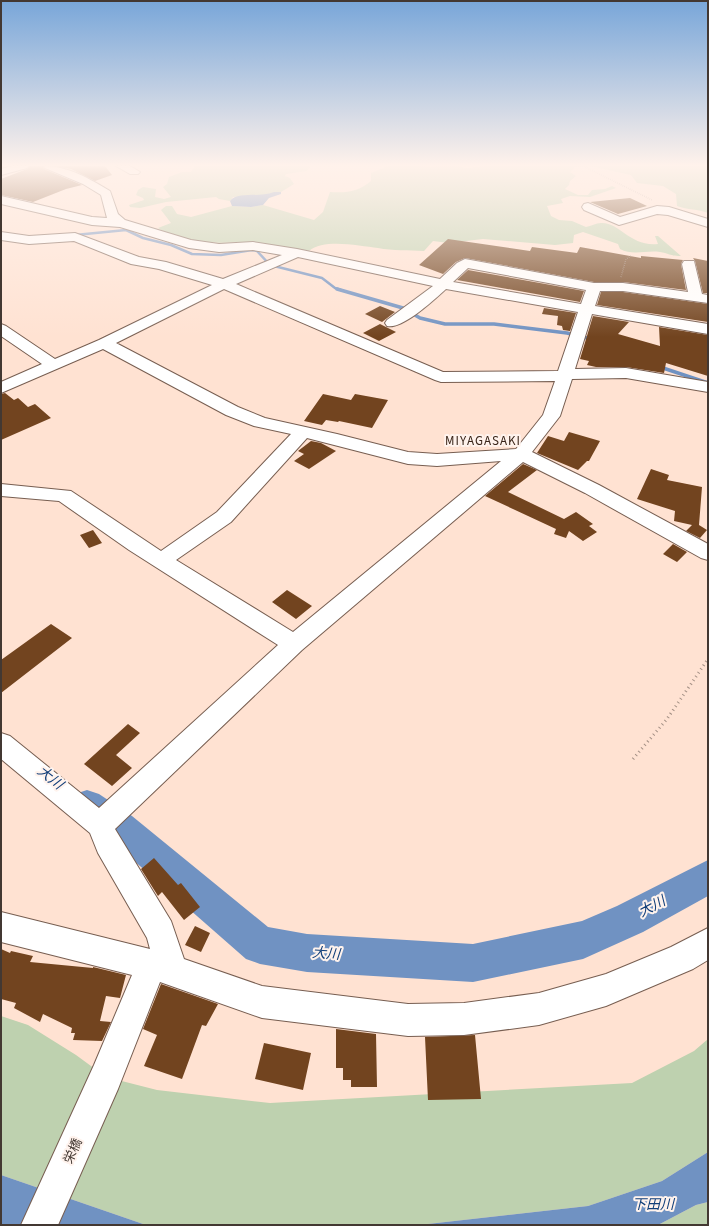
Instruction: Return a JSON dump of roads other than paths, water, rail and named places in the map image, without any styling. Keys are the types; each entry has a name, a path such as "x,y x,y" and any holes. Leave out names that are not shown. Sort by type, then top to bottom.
{"street":[{"path":"122,223 189,244 219,248 254,246 297,253 443,284 708,329"},
{"path":"1,236 29,240 75,237 136,261 161,265 224,284 441,376 626,373 708,387"},
{"path":"1,388 104,343 224,284 297,253"},
{"path":"392,323 422,302 443,284 454,270 465,263 594,287 619,287 702,298 689,264"},
{"path":"100,825 294,644 522,454 551,416 585,309 594,287"},
{"path":"1,329 54,364"},
{"path":"1,350 20,342"},
{"path":"104,343 232,411 260,422 337,439 408,458 437,460 522,454 592,488 708,553"},
{"path":"161,561 224,517 303,432"},
{"path":"1,490 64,495 161,561 294,644"},
{"path":"1,744 100,825 108,844 160,932 162,968"},
{"path":"1,927 162,968 262,1002 408,1020 464,1018 538,1009 606,990 682,958 708,943"},
{"name":"栄橋","path":"40,1225 106,1077 162,968"}],"water":[{"name":"下田川","path":"708,1152 708,1202 696,1205 658,1225 419,1225 588,1206 662,1181"},
{"path":"1,1175 146,1225 1,1225"}],"waterway":[{"path":"75,235 126,230 143,238 171,245 192,254 221,255 252,250 257,251 270,265 322,278 335,288 341,290"},
{"path":"337,289 403,308 420,318 445,324 494,324 567,333 591,339"},
{"path":"660,367 708,383"},
{"name":"大川","path":"87,805 120,827 260,945 307,953 473,963 583,940 630,919 708,877"}],"district":[{"name":"MIYAGASAKI","path":"483,441"}]}
